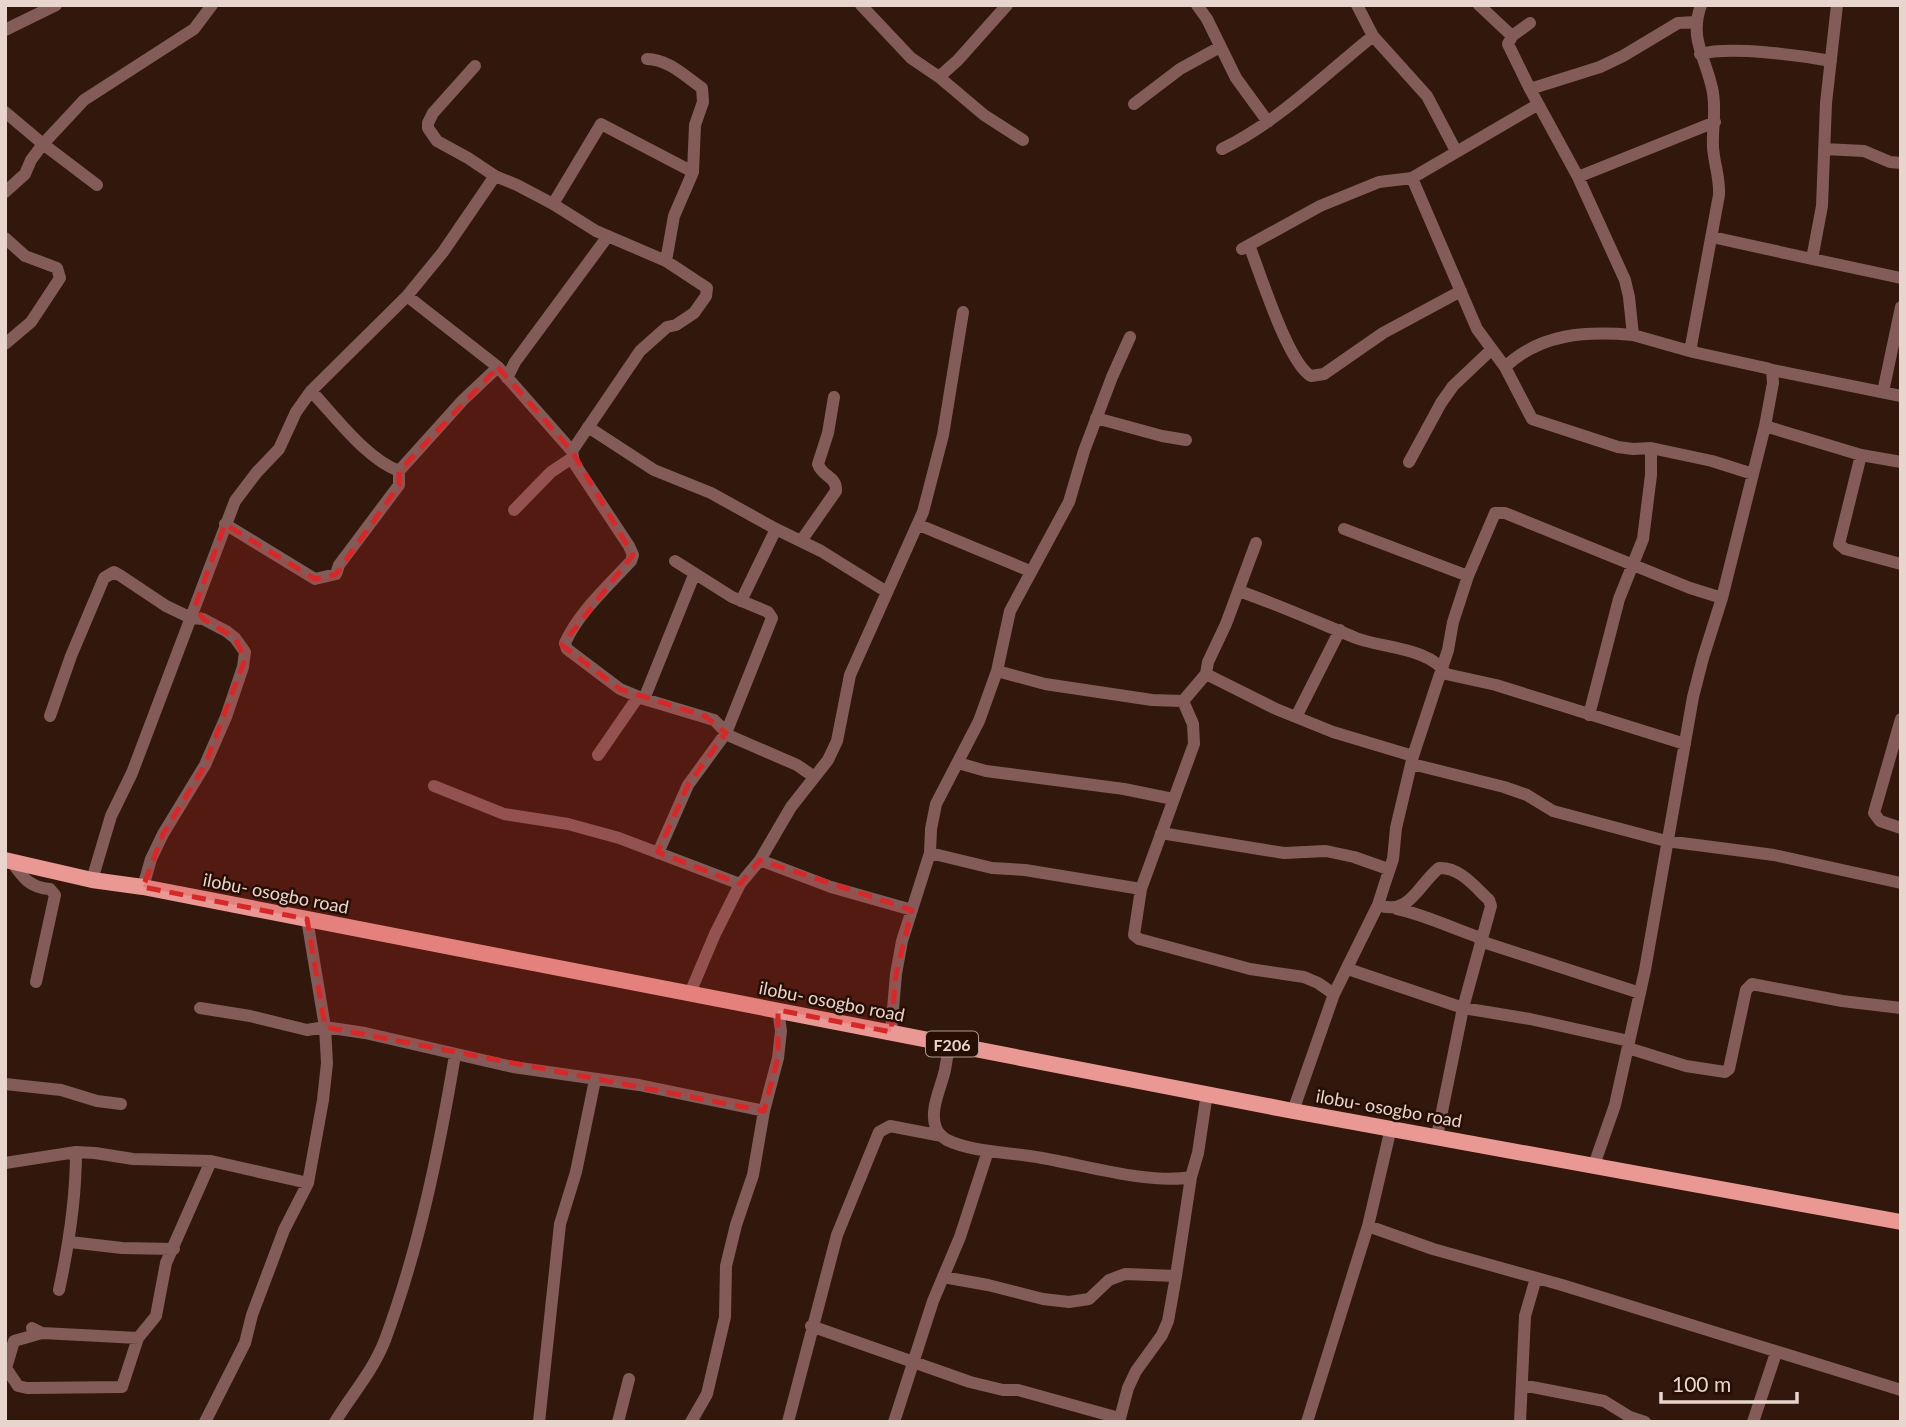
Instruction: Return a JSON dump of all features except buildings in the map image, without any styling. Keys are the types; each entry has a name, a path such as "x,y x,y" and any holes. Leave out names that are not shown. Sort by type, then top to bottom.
{"main road":[{"name":"ilobu- osogbo road","path":"9,861 92,880 143,887 1293,1111 1901,1222"}],"street":[{"path":"5,30 56,5"},
{"path":"5,192 25,174 43,144 84,100 194,29 212,5"},
{"path":"861,5 911,58 939,77 984,115 1023,140"},
{"path":"939,77 958,60 1007,5"},
{"path":"1197,5 1207,19 1236,78 1268,122"},
{"path":"1357,5 1373,36 1420,86 1456,150"},
{"path":"1479,5 1511,36"},
{"path":"1693,352 1691,341 1712,236 1720,175 1713,145 1713,89 1700,54 1695,22 1701,5"},
{"path":"1812,259 1822,206 1824,149 1837,5"},
{"path":"1530,89 1600,66 1678,23 1695,22"},
{"path":"1530,23 1511,36 1508,44 1537,104 1578,177 1625,280 1633,335"},
{"path":"1222,149 1268,122 1373,36"},
{"path":"1134,104 1180,69 1220,47"},
{"path":"1700,54 1734,51 1831,61"},
{"path":"647,59 656,59 675,69 702,88 703,102 695,125 693,172 674,216 666,261"},
{"path":"475,66 433,113 428,128 437,141 495,176 553,204 608,236 666,261 707,288 706,296 694,313 676,325 667,327 640,351 572,455 551,472 514,510"},
{"path":"1461,291 1383,333 1324,374 1311,376 1301,368 1284,337 1245,247 1320,206 1379,182 1412,178 1537,104"},
{"path":"5,111 97,185"},
{"path":"1578,177 1715,122"},
{"path":"553,204 601,124 693,172"},
{"path":"1824,149 1864,151 1889,162 1901,163"},
{"path":"92,880 111,816 132,773 196,614 234,501 279,449 296,412 311,391 407,296 443,252 495,176"},
{"path":"1412,178 1477,330 1504,367 1532,419 1618,447 1651,448 1712,461 1753,474"},
{"path":"507,378 515,362 608,236"},
{"path":"1712,236 1901,278"},
{"path":"5,238 25,256 57,268 60,278 31,322 5,344"},
{"path":"407,296 507,378 572,455 629,546 633,555 631,561 588,610 566,639 565,646 620,688 641,698 705,716 720,724 726,733 797,765 813,776"},
{"path":"1883,392 1901,307"},
{"path":"690,993 740,884 760,860 790,807 828,760 837,741 850,675 919,526 943,435 963,312"},
{"path":"1504,367 1528,349 1559,336 1599,332 1633,335 1772,370 1901,396"},
{"path":"891,1032 896,974 930,853 936,804 979,721 997,671 1010,611 1069,502 1112,377 1130,337"},
{"path":"1409,462 1441,402 1491,351"},
{"path":"225,524 315,579 336,574 339,565 399,485 399,471 463,400 498,368"},
{"path":"1594,1165 1615,1105 1640,993 1666,841 1703,658 1722,598 1765,426 1773,383 1772,370"},
{"path":"311,391 368,451 399,471"},
{"path":"801,541 836,491 837,484 823,474 818,464 828,433 834,397"},
{"path":"1097,418 1186,440"},
{"path":"1765,426 1861,455 1901,462"},
{"path":"588,427 654,470 710,493 801,541 887,592"},
{"path":"1589,715 1619,599 1643,539 1651,475 1651,448"},
{"path":"1861,455 1839,544 1845,549 1901,564"},
{"path":"1293,1111 1334,994 1378,905 1392,859 1396,828 1412,760 1468,576 1494,515 1499,512 1690,588 1722,598"},
{"path":"919,526 1031,570"},
{"path":"741,601 776,529"},
{"path":"1343,529 1468,576"},
{"path":"997,671 1045,684 1152,701 1183,701 1206,674 1208,662 1239,591 1256,543"},
{"path":"658,853 688,785 726,733 772,618 768,612 741,601 694,575 675,561"},
{"path":"50,716 71,656 109,573 114,572 121,576 154,599 196,614 235,638 243,646 245,659 226,717 205,765 163,834 151,859 143,887"},
{"path":"598,755 641,698 694,575"},
{"path":"1239,591 1359,639 1408,651 1441,666 1446,674 1496,685 1685,744"},
{"path":"1296,717 1340,630"},
{"path":"1206,674 1333,732 1412,760 1527,795 1553,811 1666,841 1774,856 1901,883"},
{"path":"1183,701 1193,724 1194,744 1141,889 1133,932 1139,939 1250,968 1311,979 1334,994"},
{"path":"1901,719 1874,813 1880,821 1901,828"},
{"path":"958,764 986,771 1112,787 1173,799"},
{"path":"434,786 504,814 595,831 740,884"},
{"path":"1161,833 1284,853 1325,851 1354,857 1388,869"},
{"path":"930,853 992,868 1025,870 1141,889"},
{"path":"760,860 831,887 912,910"},
{"path":"9,861 23,880 50,889 55,895 36,982"},
{"path":"1397,909 1439,868 1450,867 1489,900 1491,906 1463,1008 1437,1136"},
{"path":"1378,905 1412,912 1480,939 1640,993"},
{"path":"205,1422 245,1343 252,1315 280,1242 308,1184 327,1063 325,1027 307,919"},
{"path":"1348,968 1463,1008 1530,1019 1628,1044 1686,1066 1725,1072 1729,1069 1746,990 1752,984 1842,1001 1901,1008"},
{"path":"200,1008 250,1016 307,1030 325,1027 365,1033 455,1055 595,1080 639,1085 764,1111"},
{"path":"691,1422 707,1394 725,1317 726,1266 752,1175 764,1111 778,1058 781,1031 778,1010"},
{"path":"948,1043 946,1068 935,1108 936,1128 948,1140 989,1151 1042,1157 1141,1176 1167,1179 1191,1177"},
{"path":"335,1422 365,1379 384,1341 411,1262 444,1121 455,1055"},
{"path":"539,1422 553,1274 561,1224 576,1172 595,1080"},
{"path":"5,1084 61,1090 87,1099 121,1104"},
{"path":"811,1326 970,1382 1003,1390 1018,1390 1119,1420 1136,1370 1162,1335 1168,1321 1207,1094"},
{"path":"788,1422 837,1235 879,1132 890,1126 942,1136"},
{"path":"1307,1422 1368,1226 1391,1128"},
{"path":"894,1422 933,1301 960,1237 989,1151"},
{"path":"5,1163 76,1152 133,1159 211,1161 308,1184"},
{"path":"59,1290 76,1191 76,1152"},
{"path":"138,1338 37,1331 14,1341 6,1368 18,1386 27,1388 122,1387 138,1338 156,1316 166,1263 211,1161"},
{"path":"1368,1226 1433,1249 1710,1329 1776,1353 1901,1391"},
{"path":"69,1242 122,1248 174,1249"},
{"path":"943,1277 1043,1299 1069,1302 1089,1298 1109,1280 1125,1274 1176,1276"},
{"path":"1520,1422 1525,1316 1536,1278"},
{"path":"1753,1422 1776,1353"},
{"path":"618,1422 629,1379"},
{"path":"1522,1385 1604,1401 1630,1418 1645,1422"}],"highlighted area":[{"path":"498,367 572,451 633,555 562,645 620,689 705,716 726,733 688,785 658,852 740,884 760,860 912,910 896,974 891,1032 778,1010 778,1058 764,1111 325,1027 307,919 143,887 163,834 205,765 245,659 235,638 203,619 195,606 225,524 315,579 336,574 399,485 399,471"}]}
